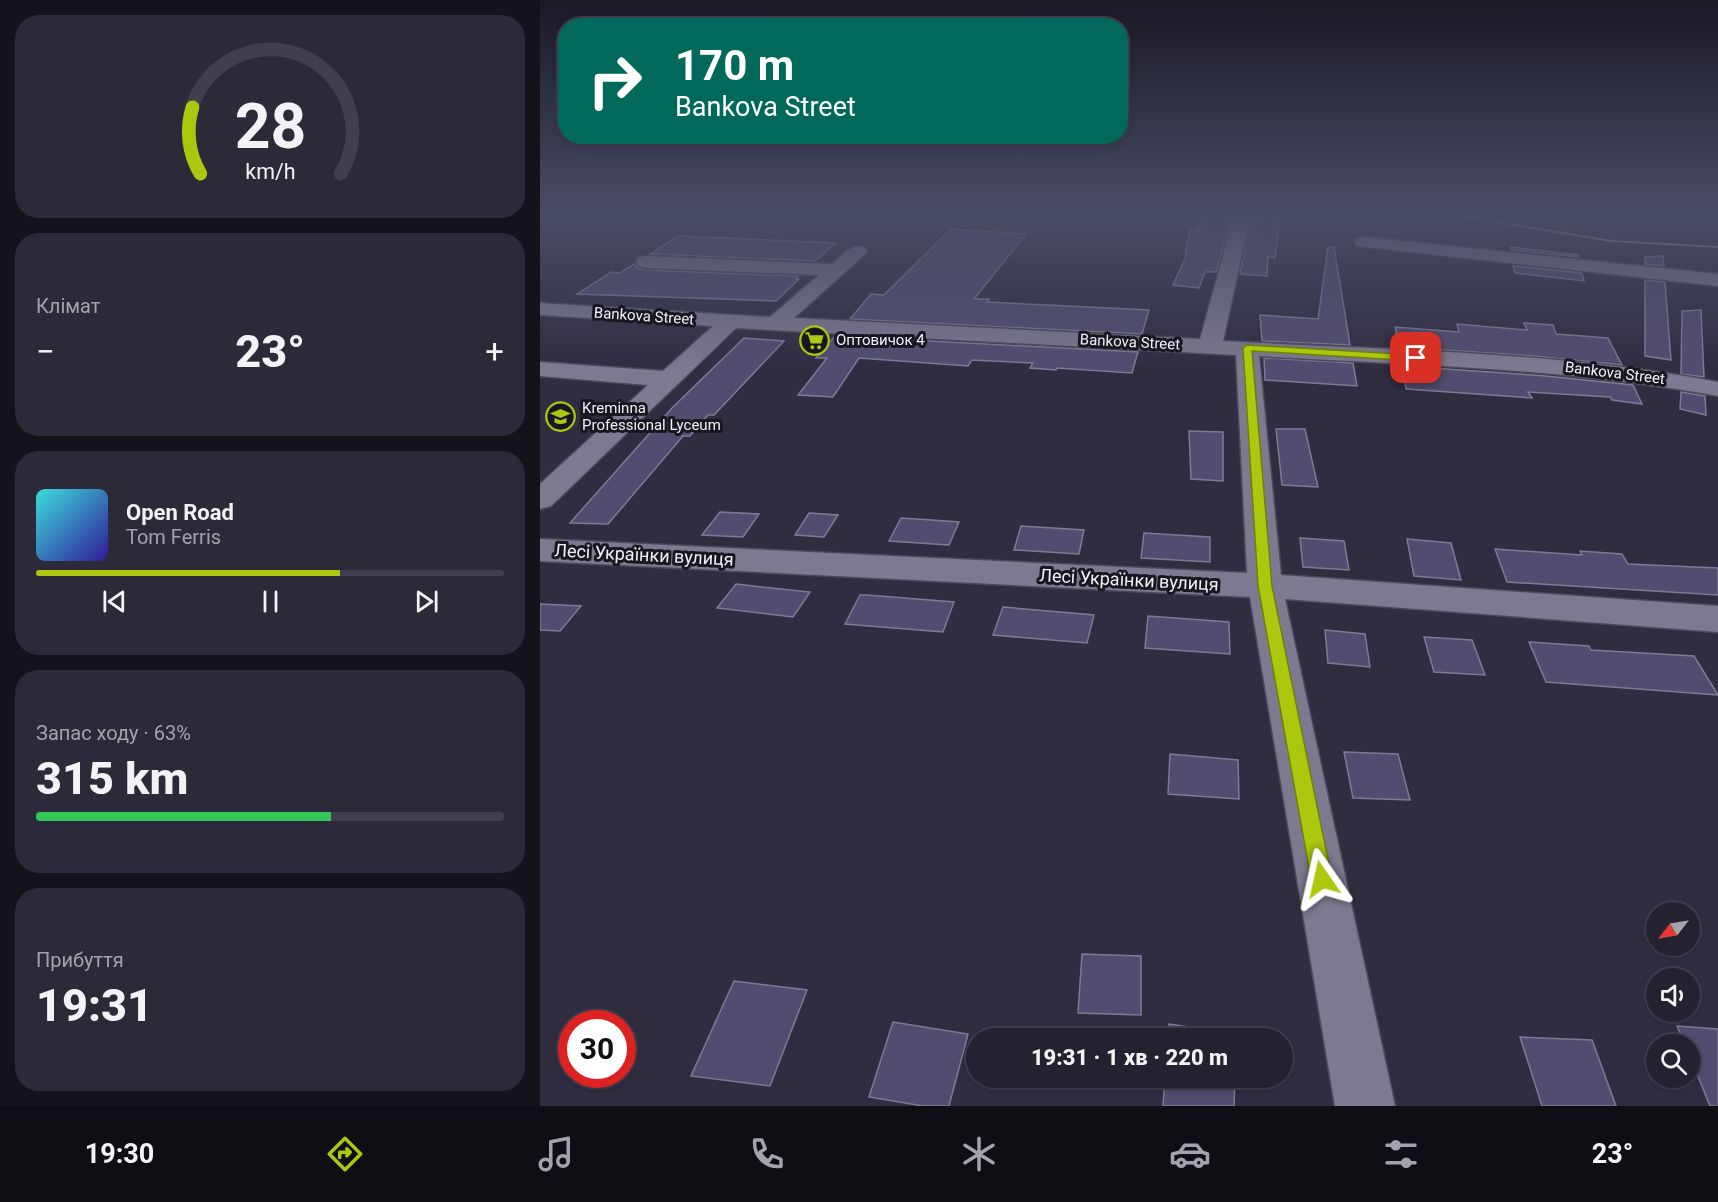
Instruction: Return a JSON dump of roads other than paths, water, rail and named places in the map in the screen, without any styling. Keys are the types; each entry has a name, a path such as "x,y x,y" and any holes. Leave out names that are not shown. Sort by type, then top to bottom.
{"street":[{"path":"707,265 834,270"},
{"path":"774,324 841,265"},
{"path":"1210,346 1230,265"},
{"path":"1574,265 1718,280"},
{"name":"Bankova Street","path":"540,309 730,322 1247,348 1594,369 1718,389"},
{"path":"540,500 730,322"},
{"path":"1247,348 1265,586 1365,1106"},
{"path":"540,369 668,380"},
{"name":"Лесі Українки вулиця","path":"540,550 1265,586 1718,619"}],"place":[{"name":"Оптовичок 4","path":"815,340"},
{"name":"Kreminna Professional Lyceum","path":"561,417"}]}
